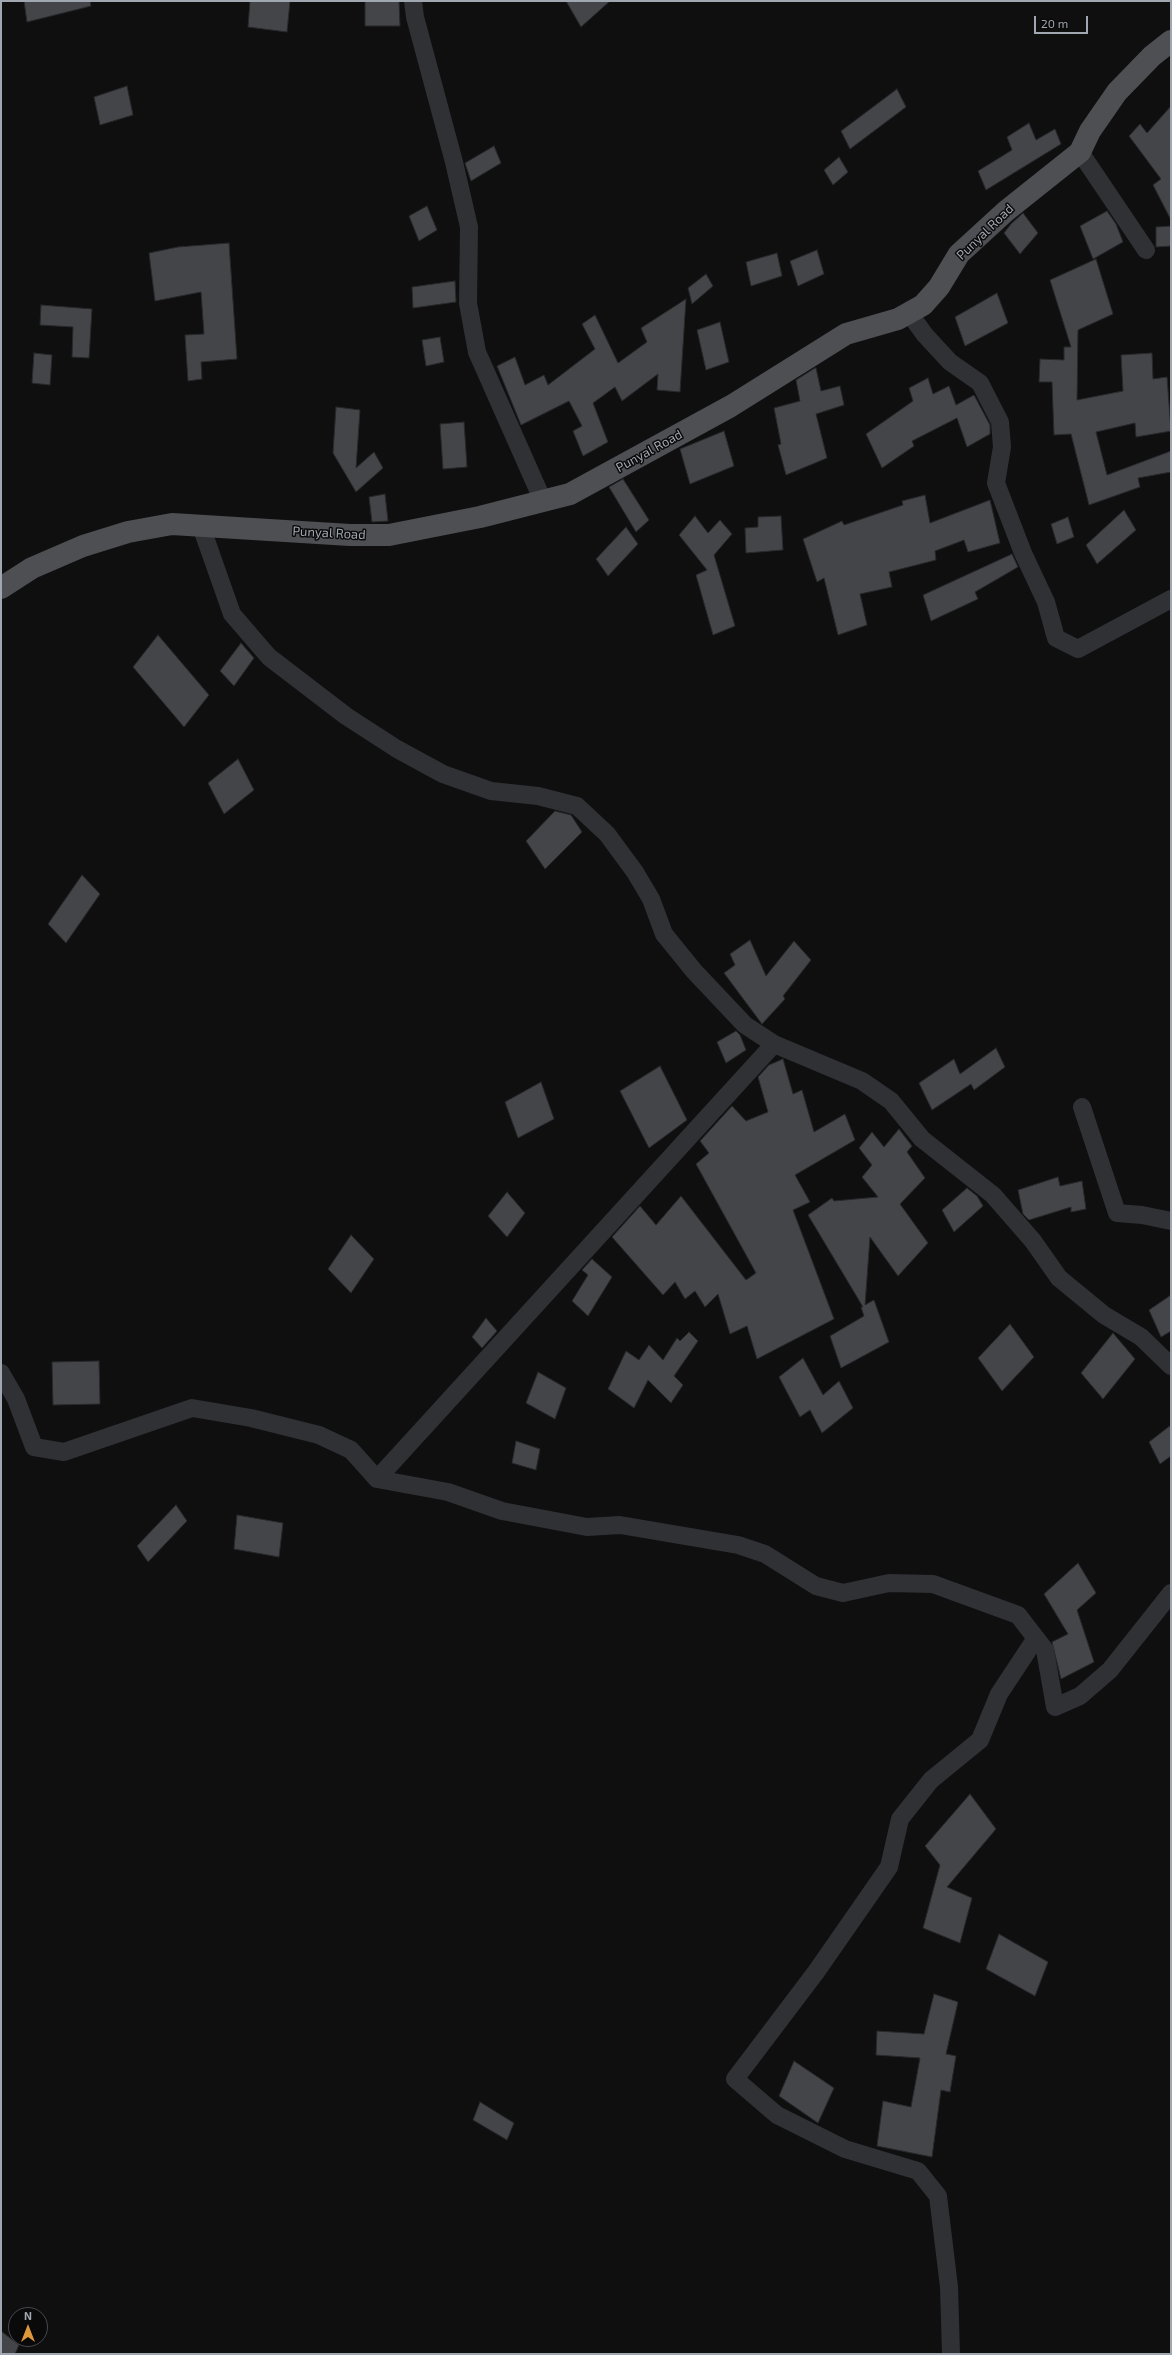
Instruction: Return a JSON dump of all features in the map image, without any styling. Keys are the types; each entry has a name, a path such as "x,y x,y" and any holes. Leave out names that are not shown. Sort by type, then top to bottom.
{"main road":[{"name":"Punyal Road","path":"1,588 32,568 83,546 128,532 172,524 350,536 389,536 480,517 570,494 731,406 846,334 898,319 923,305 939,287 959,254 1006,210 1080,152 1090,131 1117,92 1152,56 1171,41"}],"street":[{"path":"413,1 415,17 454,162 469,227 468,303 477,352 543,501"},
{"path":"1080,152 1146,250"},
{"path":"909,313 924,335 950,362 980,383 1000,422 1002,447 996,483 1023,553 1046,602 1056,638 1078,649 1171,599"},
{"path":"201,526 232,614 269,657 346,716 397,749 443,774 491,791 538,796 577,806 607,834 635,872 650,898 664,934 694,972 745,1025 774,1044 862,1081 891,1101 922,1139 993,1196 1033,1241 1060,1278 1104,1316 1141,1337 1171,1366"},
{"path":"377,1479 774,1044"},
{"path":"1082,1107 1117,1213 1142,1214 1171,1221"},
{"path":"1,1373 16,1399 34,1447 64,1452 192,1408 251,1418 319,1435 351,1450 377,1479 448,1492 502,1511 587,1527 620,1525 738,1545 765,1554 816,1586 843,1593 889,1583 933,1584 1018,1614 1045,1650 1055,1707 1080,1696 1110,1670 1171,1593"},
{"path":"951,2354 950,2287 938,2196 918,2171 845,2149 778,2116 735,2079 816,1972 889,1867 900,1819 931,1780 980,1740 999,1694 1036,1638"}],"building":[{"path":"24,1 90,1 91,6 27,22"},
{"path":"250,1 290,1 287,32 248,27"},
{"path":"365,1 399,1 400,26 365,26"},
{"path":"566,1 610,1 581,27"},
{"path":"127,86 133,115 100,125 94,97"},
{"path":"897,89 906,107 850,149 841,131"},
{"path":"1171,106 1171,220 1153,185 1161,179 1129,136 1140,124 1147,133"},
{"path":"1029,123 1036,140 1055,129 1061,144 986,190 978,171 1012,150 1007,137"},
{"path":"494,146 501,163 471,181 465,163"},
{"path":"839,157 848,172 833,185 824,170"},
{"path":"427,206 437,230 419,241 409,216"},
{"path":"1107,211 1116,224 1123,242 1093,259 1080,226"},
{"path":"1023,213 1038,233 1020,254 1004,233"},
{"path":"1171,226 1171,246 1156,247 1156,227"},
{"path":"229,243 237,359 201,362 202,379 188,381 185,335 204,334 201,292 155,301 149,253 178,247"},
{"path":"817,250 824,274 798,286 790,261"},
{"path":"777,253 782,276 751,286 746,262"},
{"path":"1096,259 1113,314 1078,330 1077,400 1123,391 1121,355 1152,353 1153,379 1167,377 1171,431 1136,437 1135,423 1096,432 1107,475 1171,451 1171,472 1138,478 1140,487 1089,505 1071,434 1054,435 1052,382 1039,382 1040,359 1064,360 1064,347 1071,347 1050,280"},
{"path":"706,274 713,286 692,304 688,288"},
{"path":"455,281 456,302 413,308 412,287"},
{"path":"997,293 1008,323 965,346 955,317"},
{"path":"686,299 680,392 657,390 658,374 622,401 615,387 593,403 608,442 583,456 573,431 582,426 569,401 521,425 497,366 515,357 525,385 544,375 548,385 595,349 582,324 595,315 618,363 647,342 641,328"},
{"path":"41,305 92,309 89,358 72,357 73,327 40,325"},
{"path":"720,322 729,362 706,370 697,330"},
{"path":"440,337 444,362 426,366 422,340"},
{"path":"34,353 52,355 50,385 32,383"},
{"path":"815,368 821,391 840,386 844,405 816,414 827,458 786,475 778,445 781,444 774,408 800,401 796,380"},
{"path":"928,378 933,394 949,386 956,405 974,395 990,425 990,434 967,447 957,418 912,441 914,446 882,468 866,434 913,401 909,388"},
{"path":"336,407 360,410 356,468 374,452 383,468 356,492 333,453"},
{"path":"464,422 467,467 443,469 440,424"},
{"path":"724,431 734,466 690,484 680,449"},
{"path":"623,479 649,520 636,532 609,487"},
{"path":"385,494 388,521 372,522 369,497"},
{"path":"925,495 930,523 990,500 1000,543 968,552 964,540 935,551 936,560 889,572 892,587 860,594 867,625 838,635 824,578 817,582 803,539 842,521 844,525 903,505 902,501"},
{"path":"1124,510 1136,530 1097,564 1086,545"},
{"path":"695,516 708,533 720,520 732,534 714,555 735,626 713,635 696,575 707,570 679,535"},
{"path":"781,516 783,550 746,553 745,528 758,527 758,517"},
{"path":"1068,517 1074,537 1057,544 1051,524"},
{"path":"626,527 638,544 608,576 596,559"},
{"path":"1012,554 1018,567 975,592 978,599 931,621 923,595"},
{"path":"158,635 209,695 184,727 133,667"},
{"path":"241,643 254,658 234,686 220,671"},
{"path":"238,759 254,790 224,814 208,783"},
{"path":"555,811 571,815 582,832 545,869 526,841"},
{"path":"82,875 100,894 66,943 48,924"},
{"path":"750,940 766,976 794,941 811,960 783,996 785,999 762,1024 724,973 735,965 730,954"},
{"path":"736,1031 740,1035 746,1050 726,1063 717,1042"},
{"path":"996,1048 1005,1067 974,1090 971,1084 932,1110 919,1083 954,1059 960,1074"},
{"path":"783,1059 793,1094 802,1090 814,1132 845,1114 855,1140 795,1175 810,1202 793,1210 834,1319 757,1359 747,1326 730,1334 718,1294 705,1307 695,1291 685,1299 675,1282 663,1295 612,1237 640,1206 656,1225 681,1196 746,1280 756,1273 696,1164 709,1153 700,1141 732,1106 746,1121 768,1112 758,1077 769,1065"},
{"path":"660,1066 687,1120 649,1148 620,1091"},
{"path":"541,1082 554,1119 518,1138 505,1102"},
{"path":"899,1129 912,1146 907,1152 925,1178 900,1204 928,1243 898,1276 870,1237 865,1305 874,1300 889,1342 841,1368 830,1336 864,1316 861,1307 863,1307 808,1215 832,1198 834,1201 878,1197 862,1177 872,1165 859,1148 872,1132 884,1147"},
{"path":"1058,1177 1060,1186 1082,1181 1086,1209 1071,1212 1071,1207 1029,1220 1023,1214 1018,1190"},
{"path":"967,1188 977,1196 983,1206 954,1232 942,1210"},
{"path":"507,1192 525,1213 507,1237 488,1216"},
{"path":"351,1235 374,1259 351,1293 328,1269"},
{"path":"592,1259 612,1277 588,1316 572,1301 588,1275 582,1270"},
{"path":"1171,1295 1171,1331 1161,1337 1149,1310"},
{"path":"486,1318 497,1331 482,1348 472,1337"},
{"path":"1010,1324 1034,1357 1002,1391 978,1358"},
{"path":"689,1332 698,1341 674,1376 683,1385 671,1403 648,1380 634,1408 608,1389 626,1351 639,1360 649,1345 663,1360 677,1338 680,1341"},
{"path":"1113,1333 1135,1359 1103,1399 1081,1373"},
{"path":"803,1358 823,1395 839,1381 853,1408 822,1433 810,1410 800,1417 779,1377"},
{"path":"99,1361 100,1404 53,1405 52,1362"},
{"path":"538,1372 566,1388 555,1419 526,1403"},
{"path":"1171,1425 1171,1456 1160,1464 1149,1442"},
{"path":"516,1441 540,1449 536,1470 512,1463"},
{"path":"176,1505 187,1521 148,1562 137,1546"},
{"path":"237,1515 283,1523 279,1557 234,1549"},
{"path":"1078,1563 1096,1593 1077,1610 1094,1662 1061,1679 1052,1642 1068,1634 1044,1594"},
{"path":"970,1794 996,1829 947,1887 972,1898 960,1943 923,1928 940,1865 925,1846"},
{"path":"999,1934 1048,1962 1035,1996 986,1969"},
{"path":"934,1994 958,2002 946,2054 956,2056 950,2092 941,2090 932,2157 877,2146 883,2101 911,2107 920,2058 876,2055 877,2031 924,2034"},
{"path":"794,2061 834,2088 818,2123 779,2096"},
{"path":"480,2102 514,2123 507,2140 473,2120"},
{"path":"1,2331 8,2336 8,2347 18,2347 15,2354 1,2354"}]}
